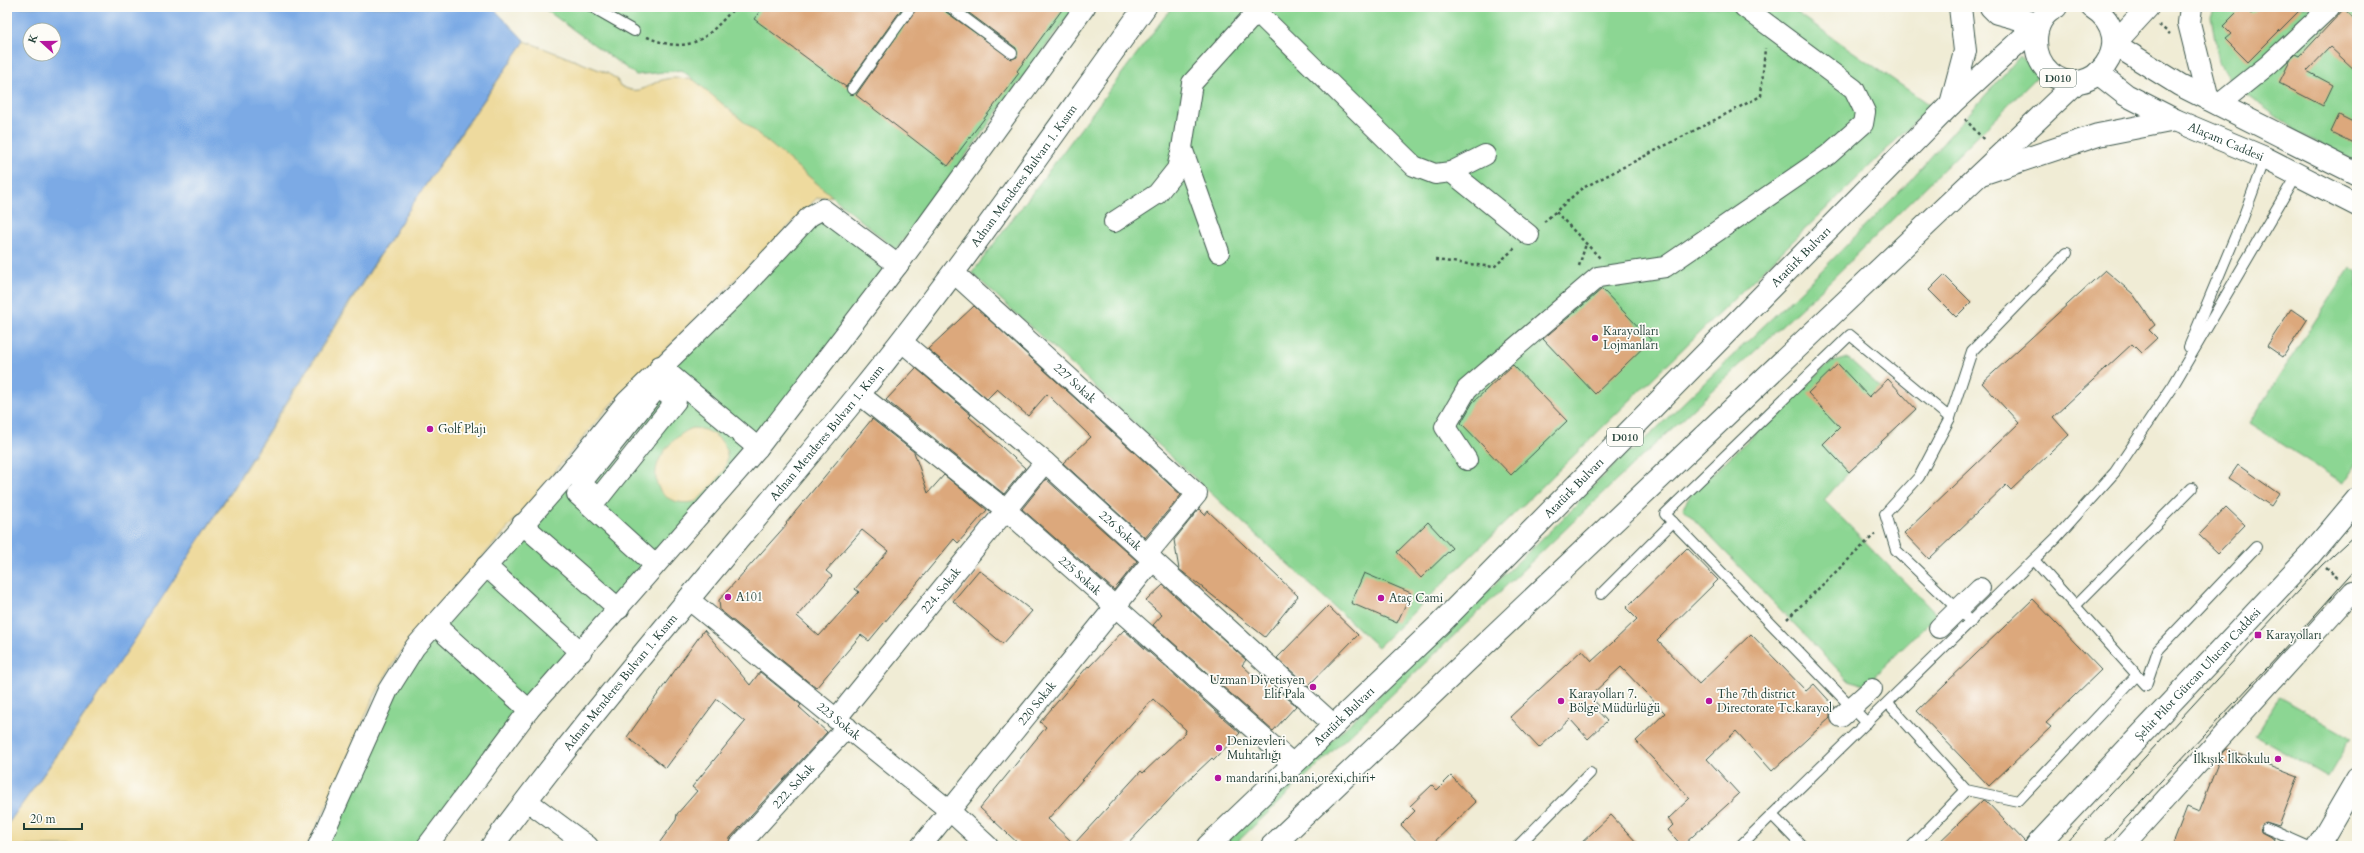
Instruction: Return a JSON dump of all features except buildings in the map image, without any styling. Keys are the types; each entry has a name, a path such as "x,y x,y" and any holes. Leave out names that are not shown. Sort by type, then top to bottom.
{"main road":[{"name":"Adnan Menderes Bulvarı 1. Kısım","path":"492,846 526,800 688,599 859,394 901,341 953,272 1145,7"},
{"path":"1951,104 1965,51 1963,17 1960,7"},
{"path":"1991,7 1997,13 2050,11"},
{"path":"2092,7 2108,21 2113,32 2114,44 2112,55 2098,74"},
{"path":"2191,7 2189,23 2192,38 2213,102"},
{"path":"2114,44 2145,10"},
{"name":"Atatürk Bulvarı","path":"1208,846 1444,620 1951,104 2050,11"},
{"name":"D010","path":"2050,11 2036,48 2039,59 2045,69 2060,78 2077,82 2098,74"},
{"path":"2114,44 2180,85 2357,174"},
{"name":"Alaçam Caddesi","path":"2098,74 2126,95 2175,120 2265,158 2357,205"},
{"name":"D010","path":"1272,846 2077,82"},
{"path":"1981,174 2098,135 2175,120"},
{"name":"Şehit Pilot Gürcan Ulucan Caddesi","path":"2036,846 2310,555 2357,499"},
{"path":"2318,845 2357,779"}],"street":[{"path":"427,846 529,710 619,610 656,564 758,448 898,265 1084,7"},
{"path":"1467,460 1445,427 1467,389 1598,277 1665,267 1828,155 1863,124 1865,112 1854,89 1744,7"},
{"path":"2213,102 2268,65 2330,7"},
{"path":"1114,222 1157,194 1177,169 1182,148 1192,83 1259,9 1414,166 1435,174 1450,172 1485,155"},
{"path":"1182,148 1219,252"},
{"path":"1450,172 1529,235"},
{"path":"318,846 388,690 415,647 522,524 562,481 626,402 660,366 740,290 810,216 823,209 898,265"},
{"name":"227 Sokak","path":"953,272 1197,494"},
{"name":"226 Sokak","path":"901,341 1046,462 1335,726"},
{"path":"660,366 677,392"},
{"path":"587,495 581,483 658,387 677,392 758,448"},
{"name":"225 Sokak","path":"859,394 1006,510 1294,765"},
{"name":"224. Sokak","path":"842,723 1006,510 1046,462"},
{"path":"562,481 587,495 656,564"},
{"name":"220 Sokak","path":"922,846 1115,608 1150,557 1197,494"},
{"path":"522,524 619,610"},
{"path":"486,566 581,652"},
{"path":"1939,628 1964,616 1980,588"},
{"path":"2124,846 2353,592"},
{"name":"223 Sokak","path":"688,599 950,811 988,846"},
{"path":"434,624 529,710"},
{"path":"1846,712 1872,689"},
{"name":"222. Sokak","path":"739,846 842,723"},
{"path":"526,800 588,846"}],"lane":[{"path":"592,7 634,31"},
{"path":"852,90 911,7"},
{"path":"950,7 1012,53"},
{"path":"2174,384 2240,225 2265,158"},
{"path":"1740,846 1888,703 1964,616 2034,560 2056,538 2115,472 2174,384 2297,174"},
{"path":"1964,616 1896,550 1885,514 1919,477 1950,418 1972,351 2068,253"},
{"path":"1867,723 1846,712 1776,629 1665,514 1850,335 1950,418"},
{"path":"2075,606 2192,488"},
{"path":"1602,594 1673,522"},
{"path":"2034,560 2146,685 2158,650 2256,548"},
{"path":"1888,703 1966,790 2018,801 2137,675"},
{"path":"1518,846 1590,773"},
{"path":"1912,846 1966,790"},
{"path":"1772,815 1802,846"},
{"path":"2266,828 2318,845"}],"path":[{"path":"634,31 658,42 680,47 699,40 710,33 735,7"},
{"path":"2145,10 2179,41 2192,38"},
{"path":"1435,260 1494,267 1581,189 1761,96 1767,23"},
{"path":"1951,104 1999,157"},
{"path":"1556,212 1616,275"},
{"path":"1776,629 1874,537 1885,514"},
{"path":"2310,555 2353,592"}],"green space":[{"path":"542,7 1075,7 896,250 682,70 636,75"},
{"path":"1172,7 1789,7 1931,106 1378,647 972,273"},
{"path":"2215,7 2357,7 2357,162 2299,133 2232,84 2219,62 2211,17"},
{"path":"2020,56 2040,74 1828,283 1636,462 1233,846 1222,846 1577,505 1578,501 1629,451 1633,451 1819,273 1905,186"},
{"path":"822,213 885,271 777,415 418,846 322,846 394,689 420,649 629,405"},
{"path":"2350,267 2357,272 2357,461 2343,483 2249,423"},
{"path":"1848,358 1880,387 1916,409 1849,472 1824,500 1937,615 1865,685 1848,680 1683,508 1691,494 1829,363"},
{"path":"2279,697 2351,738 2328,777 2256,736"}],"sand":[{"name":"Golf Plajı","path":"525,41 607,73 617,79 619,85 627,89 643,89 669,78 694,80 832,196 817,198 611,404 502,535 434,610 397,656 371,703 339,780 307,846 7,846 7,825 70,738 238,481 412,205"},
{"path":"693,428 709,432 721,441 727,454 727,462 719,478 697,501 674,501 662,493 658,487 656,471 661,457 675,439"}],"water":[{"path":"7,7 492,7 525,41 412,205 164,595 61,749 7,825"}],"tram line":[{"path":"2063,846 2322,565 2357,533"},
{"path":"2100,846 2281,653 2357,568"}],"place":[{"name":"Karayolları Lojmanları","path":"1595,338"},
{"name":"Golf Plajı","path":"430,429"},
{"name":"A101","path":"728,597"},
{"name":"Ataç Cami","path":"1381,598"},
{"name":"Karayolları","path":"2258,635"},
{"name":"Uzman Diyetisyen Elif Pala","path":"1313,687"},
{"name":"Karayolları 7. Bölge Müdürlüğü","path":"1561,701"},
{"name":"The 7th district Directorate Tc.karayol","path":"1709,701"},
{"name":"Denizevleri Muhtarlığı","path":"1219,748"},
{"name":"İlkışık İlkokulu","path":"2278,759"},
{"name":"mandarini,banani,orexi,chiri+","path":"1218,778"}]}
